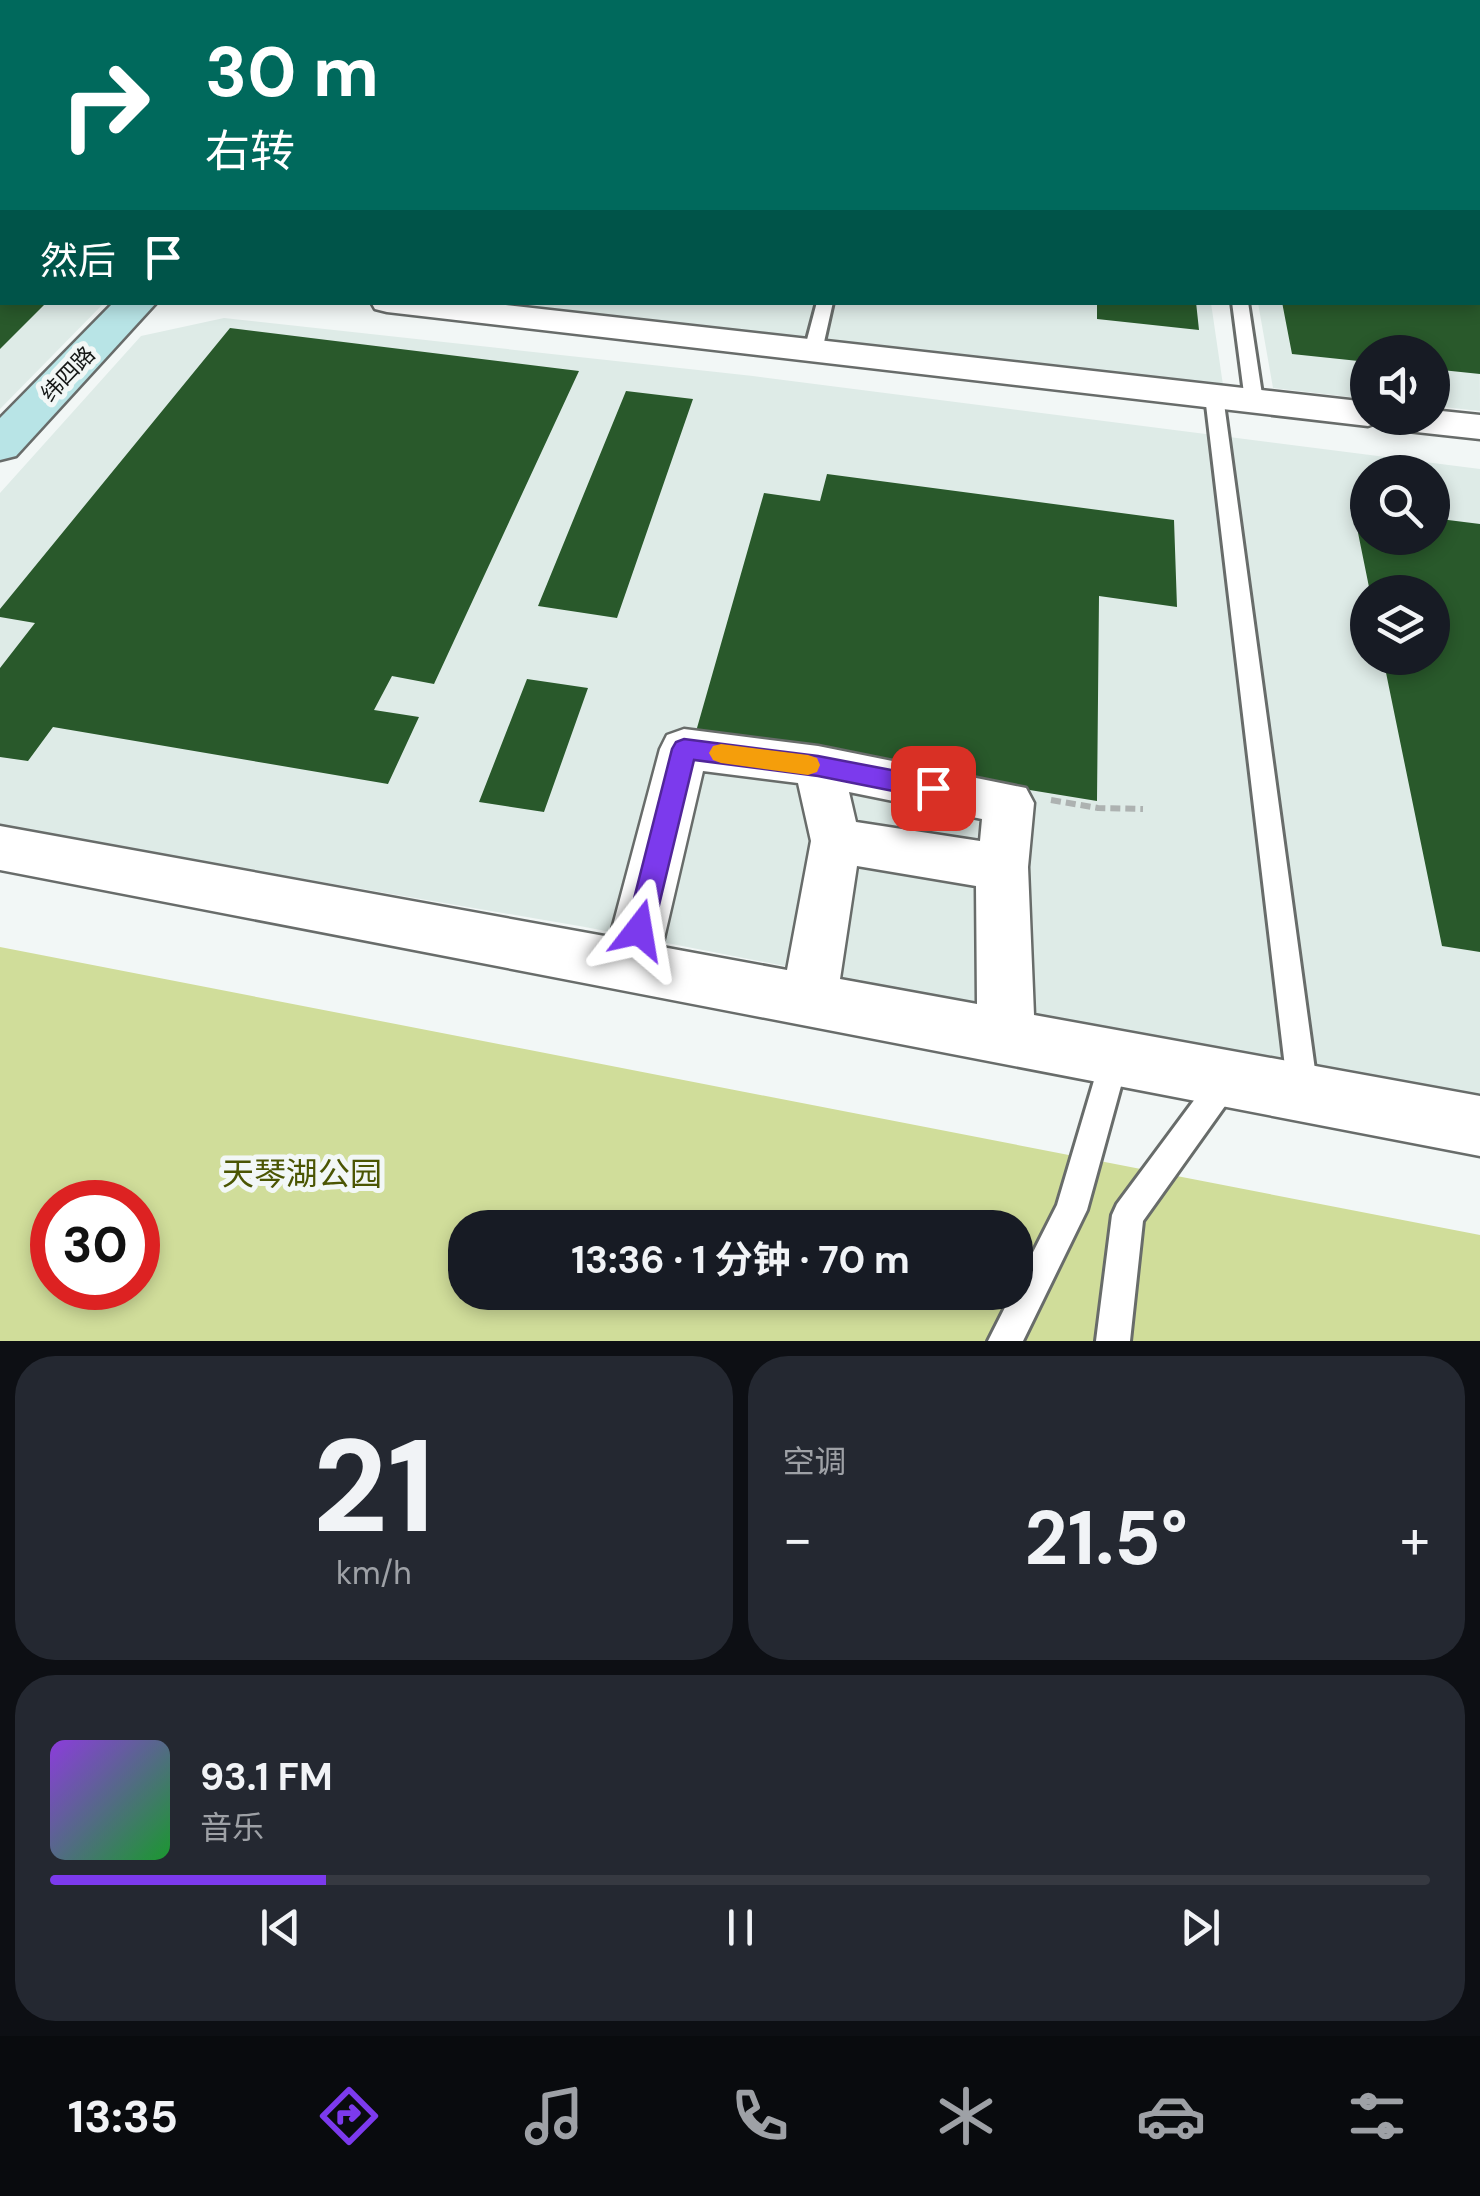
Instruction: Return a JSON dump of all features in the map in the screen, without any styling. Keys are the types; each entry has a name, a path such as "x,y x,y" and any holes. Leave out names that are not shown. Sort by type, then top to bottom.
{"street":[{"name":"纬四路","path":"0,445 133,305"},
{"path":"413,305 1350,412"},
{"path":"1450,424 1480,427"},
{"path":"630,966 684,749 818,766 1027,801 1002,867 1006,1037"},
{"path":"809,1000 836,842 818,766"},
{"path":"836,842 1002,867"},
{"path":"0,848 1480,1126"}],"lane":[{"path":"813,351 824,305"},
{"path":"1240,305 1254,400"},
{"path":"1214,396 1304,1093"},
{"path":"1005,1341 1071,1210 1115,1057"},
{"path":"1113,1341 1128,1215 1228,1078"}],"shaded area":[{"path":"0,305 102,305 0,409"},
{"path":"504,305 1211,305 1223,385"},
{"path":"1258,305 1479,305 1480,411 1450,408 1450,335 1350,335 1350,397 1273,388"},
{"path":"224,318 753,376 1371,455 1350,455 1350,555 1450,555 1450,465 1480,469 1480,1102 585,927 0,827 0,493 141,336"}],"green space":[{"name":"天琴湖公园","path":"0,947 1480,1235 1480,1341 0,1341"}],"building":[{"path":"0,305 44,305 0,349"},
{"path":"1097,305 1196,305 1199,330 1097,319"},
{"path":"1283,305 1480,305 1480,374 1450,371 1450,335 1350,335 1350,360 1292,354"},
{"path":"230,328 579,371 434,684 392,676 374,710 419,717 388,784 53,727 28,761 0,757 0,668 35,623 0,617 0,609"},
{"path":"626,391 693,399 617,618 538,606"},
{"path":"827,474 1174,520 1177,607 1099,596 1097,801 695,735 764,493 820,501"},
{"path":"1450,520 1480,524 1480,952 1442,946 1386,675 1450,675 1450,575 1367,575 1363,555 1450,555"},
{"path":"527,679 588,688 544,812 479,802"}],"slow traffic":[{"path":"721,753 808,765"}],"route":[{"path":"639,930 684,749 818,766 933,788"}]}
